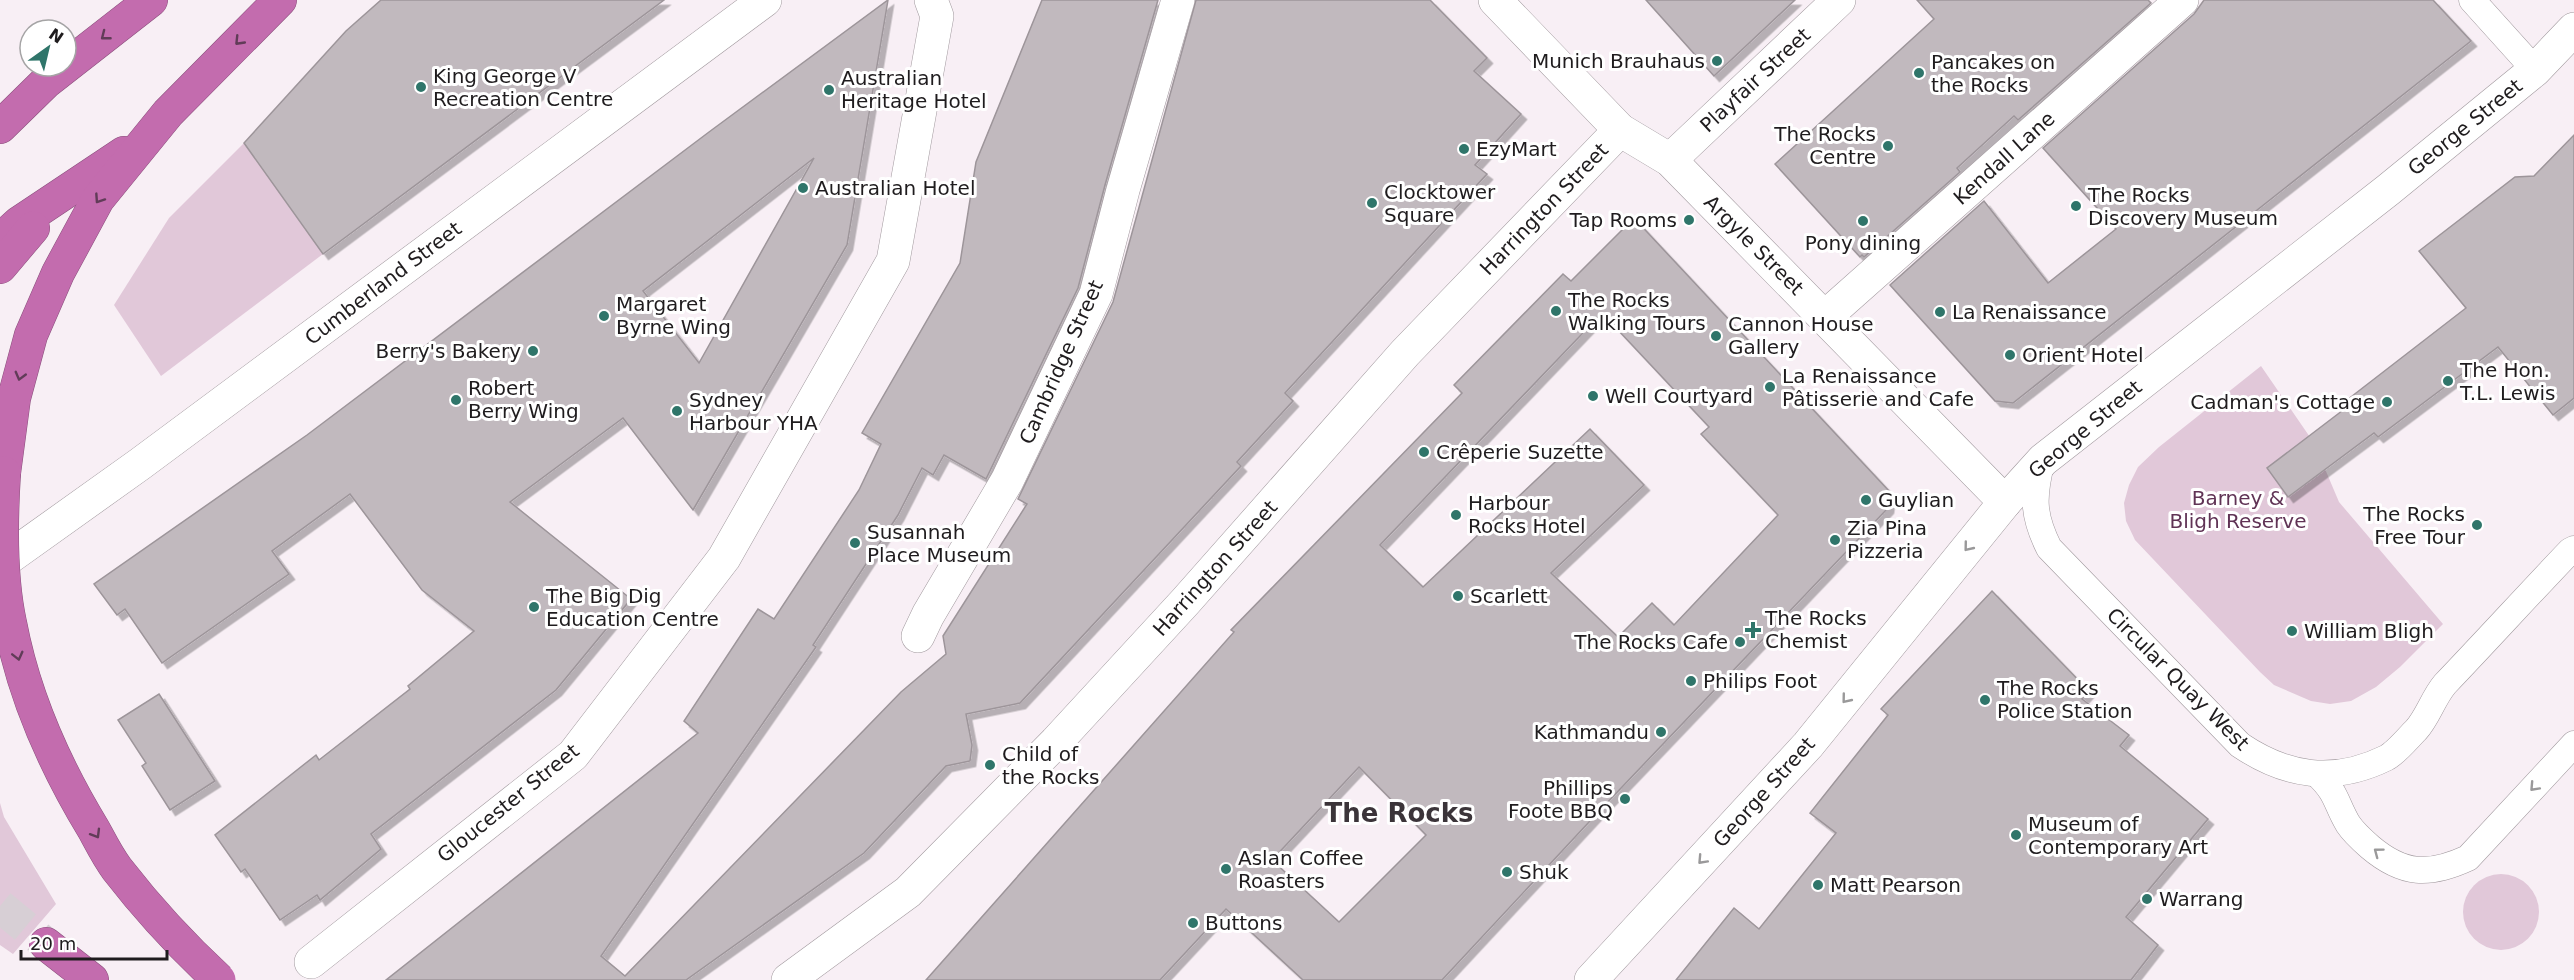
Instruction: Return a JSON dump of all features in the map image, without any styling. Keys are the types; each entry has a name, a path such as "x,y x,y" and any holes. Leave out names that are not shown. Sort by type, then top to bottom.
{"highway":[{"path":"0,112 46,82 151,0"},
{"path":"219,980 183,947 116,868 49,748 22,674 9,622 2,543 4,473 14,398 31,335 58,273 99,199 168,113 280,0"},
{"path":"0,127 46,82"},
{"path":"0,240 19,223 148,137"},
{"path":"0,267 73,186"},
{"path":"46,944 92,980"}],"street":[{"name":"Cumberland Street","path":"0,564 140,464 765,0"},
{"name":"Gloucester Street","path":"311,962 573,755 724,558 893,261 937,16 931,0"},
{"name":"Cambridge Street","path":"918,636 928,615 1008,481 1096,294 1123,190 1178,0"},
{"name":"Argyle Street","path":"1495,0 1620,130 1670,160 2005,502"},
{"name":"Playfair Street","path":"1670,160 1839,0"},
{"name":"Kendall Lane","path":"1825,317 2182,0"},
{"name":"George Street","path":"1591,980 1808,745 2005,502 2043,460 2388,190 2535,70 2574,29"},
{"name":"Harrington Street","path":"788,980 908,892 1056,742 1193,594 1406,353 1620,130"}],"lane":[{"path":"2472,0 2535,70"},
{"name":"Circular Quay West","path":"2043,460 2037,482 2035,515 2049,548 2240,745 2261,759 2290,771 2317,774 2349,771 2387,757 2418,728 2437,693 2574,549"},
{"path":"2317,774 2337,796 2347,823 2356,834 2394,864 2409,870 2427,871 2450,866 2468,858 2574,744"}],"green space":[{"path":"244,143 323,254 161,376 114,305 169,218"},
{"name":"Barney & Bligh Reserve","path":"2261,366 2314,443 2339,502 2443,624 2400,667 2376,687 2351,701 2330,704 2311,701 2274,685 2135,540 2126,521 2124,503 2129,485 2138,467 2159,447"},
{"path":"0,803 4,817 56,904 13,954 0,945"},
{"path":"2494,874 2508,874 2522,880 2533,891 2539,905 2536,927 2528,939 2508,950 2494,950 2480,944 2469,933 2463,919 2463,905 2469,891 2480,880"}],"building":[{"name":"King George V Recreation Centre","path":"381,0 664,0 323,254 244,143 346,31"},
{"path":"888,0 847,245 693,510 623,418 510,502 631,599 556,690 371,834 381,849 320,900 317,895 280,920 245,869 241,872 215,835 316,755 319,760 410,689 408,686 474,631 422,590 350,494 272,551 289,574 162,663 125,609 117,615 94,584 307,435","holes":["814,158 699,363 643,291"]},
{"path":"1042,0 1158,0 1078,288 986,479 944,455 933,475 922,468 898,515 813,645 816,647 601,956 625,976 901,692 946,654 943,636 1027,504 1018,499 1113,302 1196,0 1430,0 1487,58 1474,71 1521,114 1475,165 1487,174 1285,393 1293,401 1237,462 1241,466 1020,703 966,714 972,745 970,761 946,766 864,853 686,980 386,980 698,733 684,721 758,609 774,619 859,490 881,444 862,433 960,263 976,162"},
{"path":"1646,0 1795,0 1714,76"},
{"name":"The Rocks Centre","path":"1917,0 2148,0 2151,3 2018,120 2014,116 1957,168 1960,172 1864,257 1862,255 1860,257 1775,164 1934,19"},
{"path":"2204,0 2433,0 2471,41 2013,403 1995,401 1890,285 1984,201 2048,283 2116,229 2043,148 2194,14"},
{"path":"2574,135 2574,398 2553,415 2498,347 2378,437 2374,433 2288,497 2267,468 2351,404 2347,400 2466,308 2419,251 2515,177 2534,176"},
{"path":"1634,218 1890,492 1888,508 1442,980 1303,980 1226,909 1160,980 926,980 1234,632 1231,630 1462,393 1454,385 1563,274 1571,281","holes":["1602,313 1709,427 1701,434 1778,515 1674,625 1652,603 1618,637 1551,573 1644,485 1590,429 1423,587 1380,545","1359,767 1426,835 1339,922 1272,860"]},
{"name":"Museum of Contemporary Art","path":"1992,591 2089,691 2082,699 2129,735 2120,746 2208,819 2126,917 2158,945 2131,980 1676,980 1734,908 1759,929 1836,833 1810,813 1888,715 1881,709"},
{"path":"159,694 215,781 170,810 142,766 146,763 118,720"}],"tunnel":[{"path":"0,906 46,944"}],"place":[{"name":"Munich Brauhaus","path":"1717,61"},
{"name":"Pancakes on the Rocks","path":"1919,73"},
{"name":"King George V Recreation Centre","path":"421,87"},
{"name":"Australian Heritage Hotel","path":"829,90"},
{"name":"The Rocks Centre","path":"1888,146"},
{"name":"EzyMart","path":"1464,149"},
{"name":"Australian Hotel","path":"803,188"},
{"name":"Clocktower Square","path":"1372,203"},
{"name":"The Rocks Discovery Museum","path":"2076,206"},
{"name":"Tap Rooms","path":"1689,220"},
{"name":"Pony dining","path":"1863,221"},
{"name":"The Rocks Walking Tours","path":"1556,311"},
{"name":"La Renaissance","path":"1940,312"},
{"name":"Margaret Byrne Wing","path":"604,316"},
{"name":"Cannon House Gallery","path":"1716,336"},
{"name":"Berry's Bakery","path":"533,351"},
{"name":"Orient Hotel","path":"2010,355"},
{"name":"The Hon. T.L. Lewis","path":"2448,381"},
{"name":"La Renaissance Pâtisserie and Cafe","path":"1770,387"},
{"name":"Well Courtyard","path":"1593,396"},
{"name":"Robert Berry Wing","path":"456,400"},
{"name":"Cadman's Cottage","path":"2387,402"},
{"name":"Sydney Harbour YHA","path":"677,411"},
{"name":"Crêperie Suzette","path":"1424,452"},
{"name":"Guylian","path":"1866,500"},
{"name":"Harbour Rocks Hotel","path":"1456,515"},
{"name":"The Rocks Free Tour","path":"2477,525"},
{"name":"Zia Pina Pizzeria","path":"1835,540"},
{"name":"Susannah Place Museum","path":"855,543"},
{"name":"Scarlett","path":"1458,596"},
{"name":"The Big Dig Education Centre","path":"534,607"},
{"name":"The Rocks Chemist","path":"1753,630"},
{"name":"William Bligh","path":"2292,631"},
{"name":"The Rocks Cafe","path":"1740,642"},
{"name":"Philips Foot","path":"1691,681"},
{"name":"The Rocks Police Station","path":"1985,700"},
{"name":"Kathmandu","path":"1661,732"},
{"name":"Child of the Rocks","path":"990,765"},
{"name":"Phillips Foote BBQ","path":"1625,799"},
{"name":"Museum of Contemporary Art","path":"2016,835"},
{"name":"Aslan Coffee Roasters","path":"1226,869"},
{"name":"Shuk","path":"1507,872"},
{"name":"Matt Pearson","path":"1818,885"},
{"name":"Warrang","path":"2147,899"},
{"name":"Buttons","path":"1193,923"}],"district":[{"name":"The Rocks","path":"1399,813"}]}
